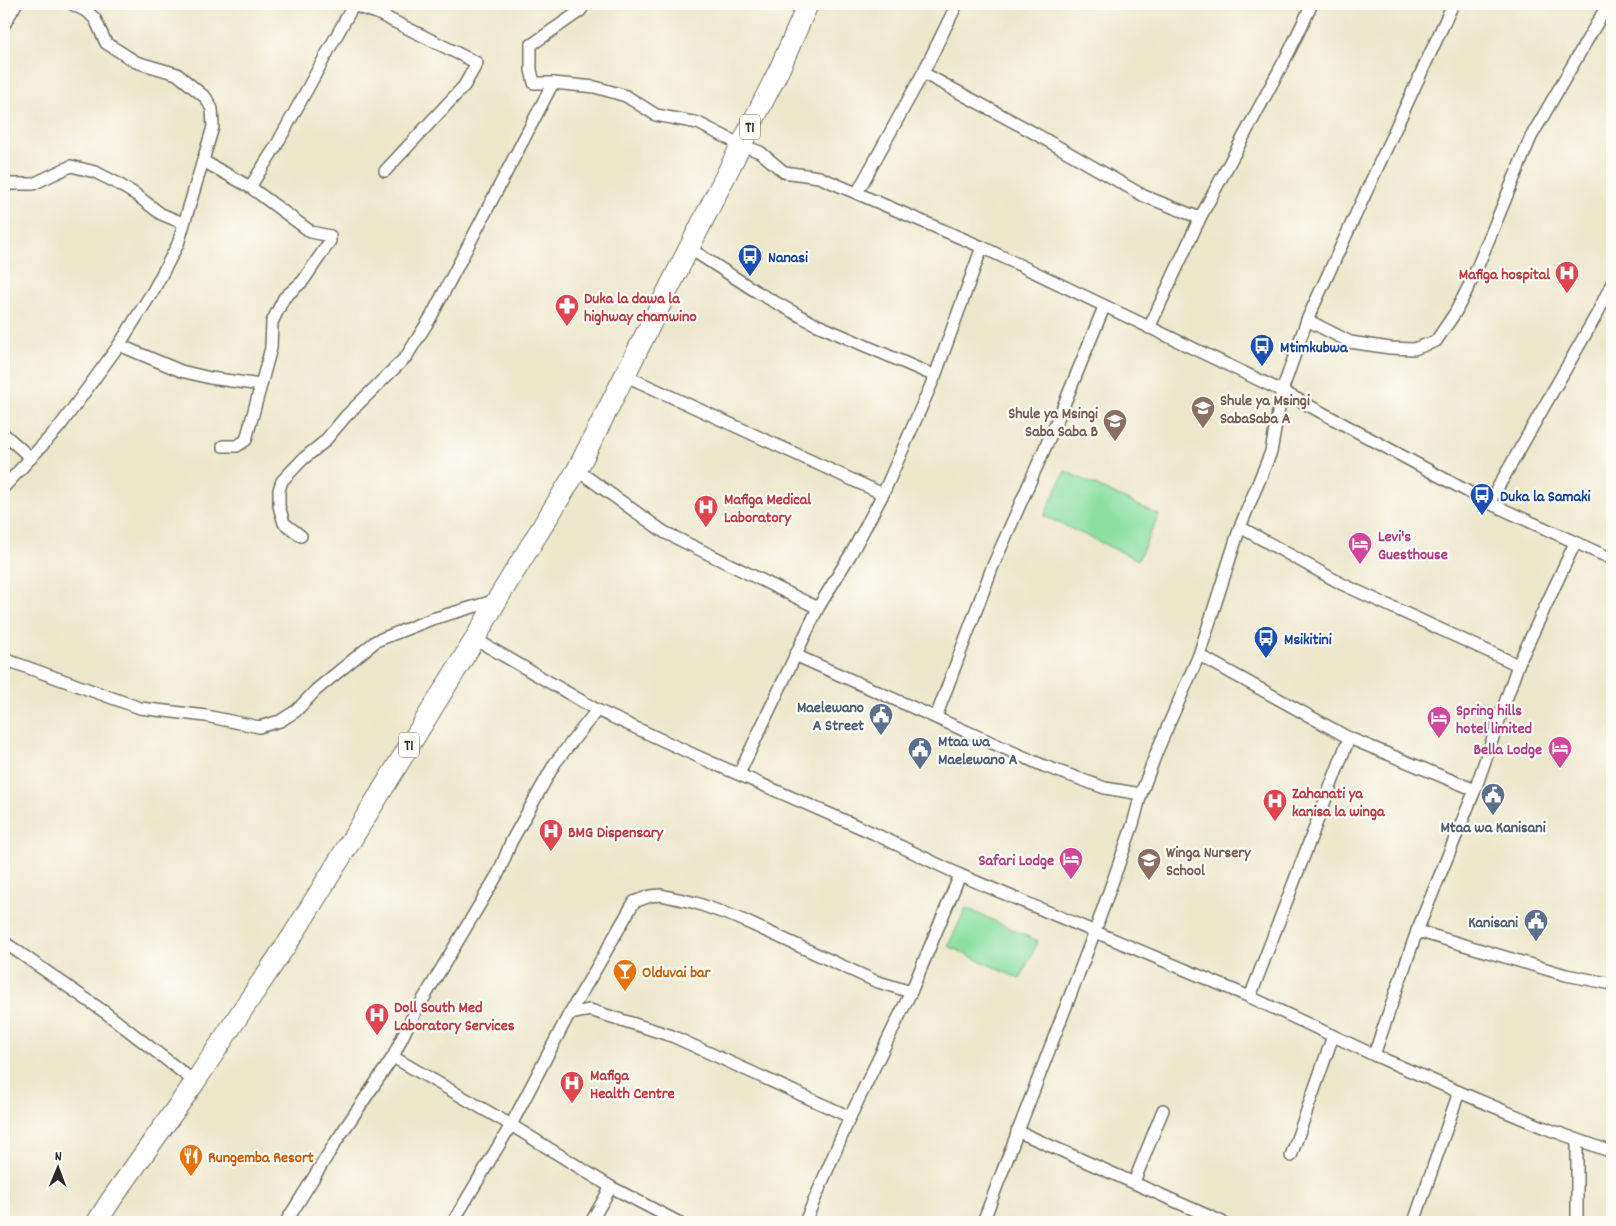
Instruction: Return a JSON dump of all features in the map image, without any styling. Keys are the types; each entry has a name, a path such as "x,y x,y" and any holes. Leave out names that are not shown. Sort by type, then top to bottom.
{"highway":[{"name":"T1","path":"97,1222 195,1082 293,935 476,639 497,600 576,470 780,68 808,4"}],"street":[{"path":"4,25 16,4"},
{"path":"4,487 60,426 119,345 153,291 178,244 213,127 212,110 206,98 177,74 136,62 106,43 96,19 88,12 72,4"},
{"path":"250,188 276,146 354,4 477,63 464,86 385,171"},
{"path":"585,4 580,11 532,45 534,83 552,82 595,87 626,96 656,115 698,123 741,145 760,152 784,172 819,177 982,247 1282,391 1489,503 1612,559"},
{"path":"857,193 923,73 957,4"},
{"path":"1150,328 1200,218 1290,50 1312,4"},
{"path":"983,1222 1095,931 1157,751 1199,655 1240,527 1271,452 1282,391 1307,320 1454,4"},
{"path":"1307,320 1350,342 1390,348 1414,349 1436,341 1455,313 1472,280 1531,137 1608,4"},
{"path":"923,73 1027,129 1144,196 1200,218"},
{"path":"301,536 284,522 279,506 279,490 282,481 303,459 324,442 346,416 406,357 431,317 552,82"},
{"path":"203,161 250,188 311,232 330,236 328,244 304,281 284,298 272,322 271,348 246,440 237,446 222,446"},
{"path":"4,184 34,184 71,166 95,172 115,182 161,214 183,223"},
{"path":"739,774 818,608 852,552 883,494 935,376 982,247"},
{"path":"689,248 757,292 813,323 935,376"},
{"path":"1489,503 1612,283"},
{"path":"936,717 992,568 1063,407 1104,307"},
{"path":"119,345 181,372 262,385"},
{"path":"624,375 883,494"},
{"path":"4,434 31,458"},
{"path":"576,470 664,532 818,608"},
{"path":"1240,527 1342,584 1518,665"},
{"path":"1374,1055 1418,931 1474,790 1518,665 1575,543"},
{"path":"4,659 140,708 206,716 260,727 280,721 296,711 316,690 376,641 432,619 497,600"},
{"path":"476,639 597,710 873,833 960,875 1250,997 1459,1092 1577,1140 1612,1152"},
{"path":"795,655 1044,766 1105,788 1141,794"},
{"path":"1199,655 1349,738 1474,790"},
{"path":"286,1222 392,1057 409,1023 499,872 511,842 555,763 597,710"},
{"path":"1250,997 1349,738"},
{"path":"805,1222 850,1117 911,992 960,875"},
{"path":"453,1222 511,1125 569,1014 634,902 650,896 661,896 696,903 738,918 875,981 911,992"},
{"path":"1418,931 1566,975 1612,984"},
{"path":"4,942 106,1013 195,1082"},
{"path":"569,1014 590,1010 672,1036 850,1117"},
{"path":"1291,1156 1333,1036"},
{"path":"392,1057 511,1125 611,1187 678,1222"},
{"path":"1414,1222 1459,1092"},
{"path":"1134,1182 1164,1110"},
{"path":"1018,1131 1222,1222"},
{"path":"1577,1140 1577,1222"},
{"path":"591,1222 611,1187"}],"green space":[{"path":"1065,471 1159,515 1138,560 1044,516"},
{"path":"966,908 1038,941 1020,979 948,946"}],"place":[{"name":"Nanasi","path":"750,277"},
{"name":"Mafiga hospital","path":"1567,294"},
{"name":"Duka la dawa la highway chamwino","path":"567,327"},
{"name":"Mtimkubwa","path":"1262,367"},
{"name":"Shule ya Msingi SabaSaba A","path":"1203,429"},
{"name":"Shule ya Msingi Saba Saba B","path":"1115,442"},
{"name":"Duka la Samaki","path":"1482,516"},
{"name":"Mafiga Medical Laboratory","path":"706,528"},
{"name":"Levi's Guesthouse","path":"1360,565"},
{"name":"Msikitini","path":"1266,659"},
{"name":"Maelewano A Street","path":"881,736"},
{"name":"Spring hills hotel limited","path":"1439,739"},
{"name":"Bella Lodge","path":"1560,769"},
{"name":"Mtaa wa Maelewano A","path":"920,770"},
{"name":"Mtaa wa Kanisani","path":"1493,816"},
{"name":"Zahanati ya kanisa la winga","path":"1275,822"},
{"name":"BMG Dispensary","path":"551,852"},
{"name":"Safari Lodge","path":"1071,880"},
{"name":"Winga Nursery School","path":"1149,881"},
{"name":"Kanisani","path":"1536,942"},
{"name":"Olduvai bar","path":"625,992"},
{"name":"Doll South Med Laboratory Services","path":"377,1036"},
{"name":"Mafiga Health Centre","path":"572,1104"},
{"name":"Rungemba Resort","path":"191,1177"}]}
